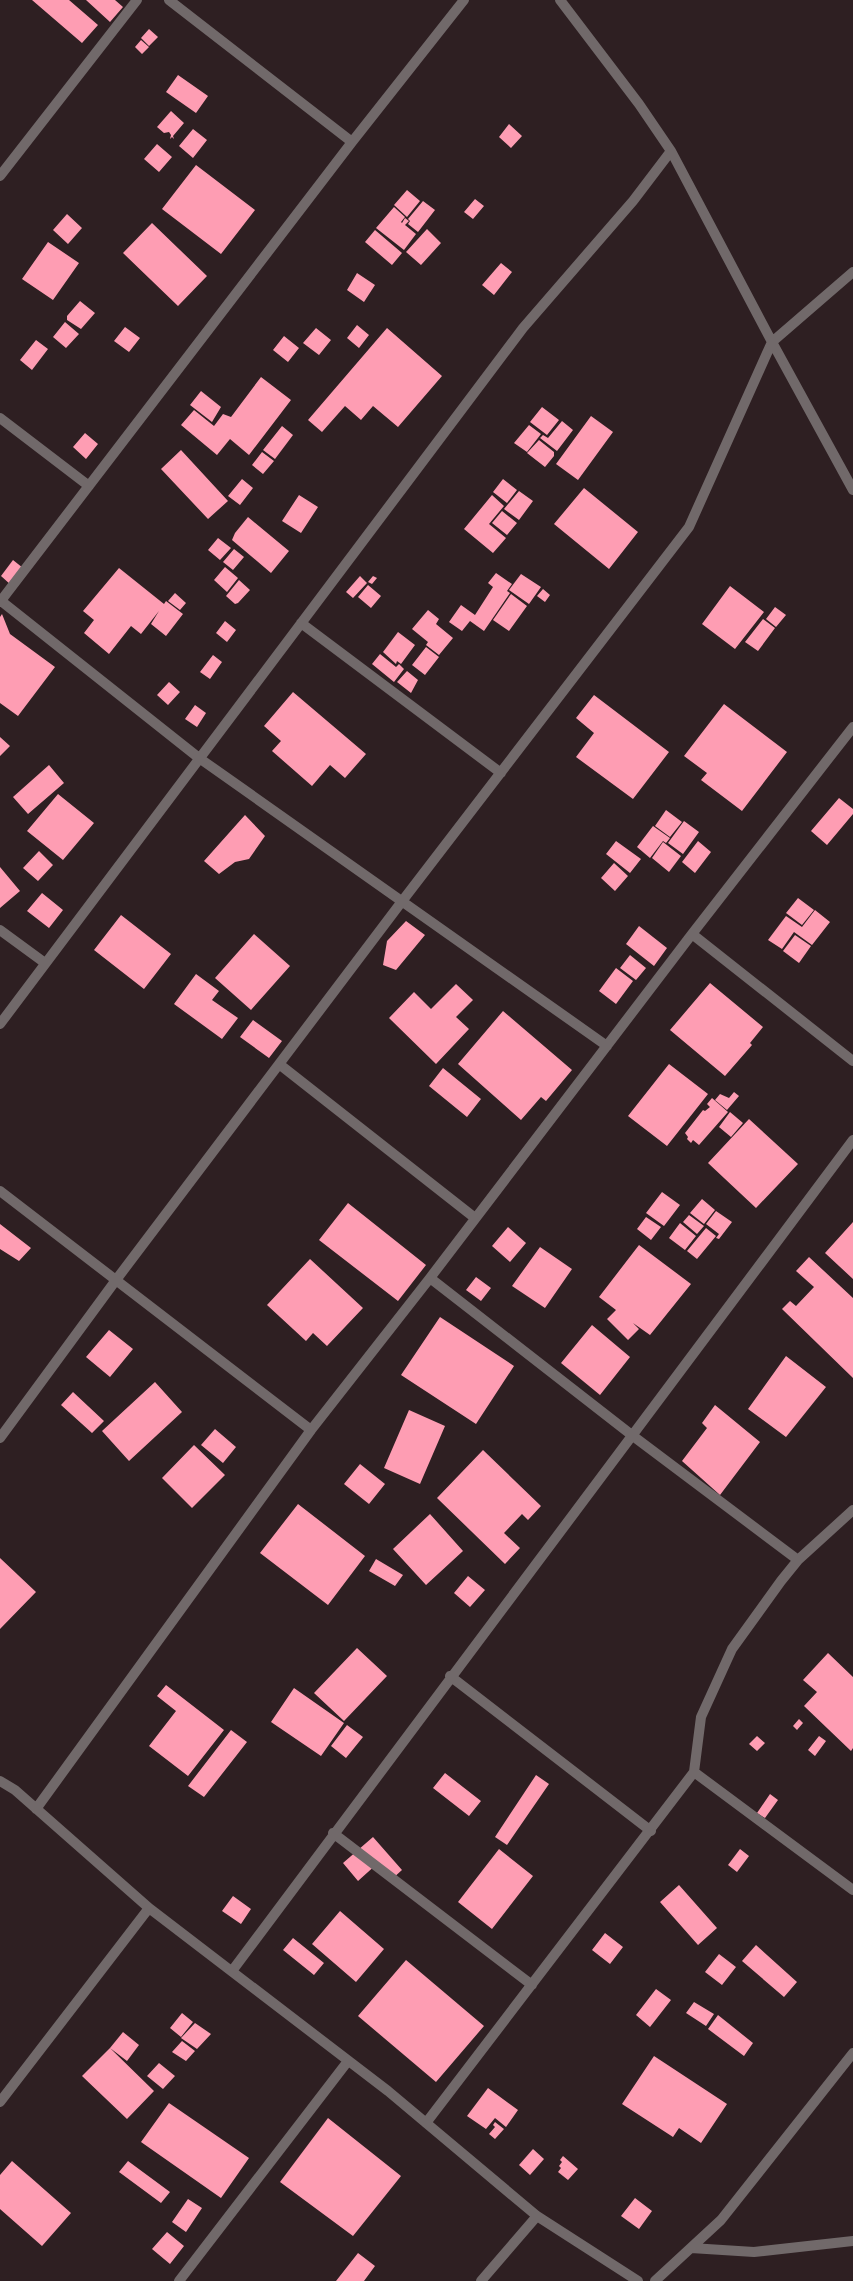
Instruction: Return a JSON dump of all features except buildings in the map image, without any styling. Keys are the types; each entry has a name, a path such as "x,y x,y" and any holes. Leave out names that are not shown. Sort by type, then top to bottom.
{"street":[{"path":"0,176 137,0"},
{"path":"169,0 352,142"},
{"path":"464,0 352,142 0,601 199,758 607,1046"},
{"path":"560,0 639,104 671,151 853,490"},
{"path":"0,1024 522,328 633,200 671,151"},
{"path":"0,1438 116,1280 402,900 689,527 772,342 853,272"},
{"path":"0,418 88,486"},
{"path":"301,623 502,772"},
{"path":"36,1809 310,1430 430,1278 853,726"},
{"path":"0,930 45,964"},
{"path":"692,934 853,1061"},
{"path":"279,1064 475,1218"},
{"path":"232,1971 450,1676 633,1436 853,1140"},
{"path":"0,1191 310,1430"},
{"path":"430,1278 633,1436 798,1560"},
{"path":"426,2123 651,1831 694,1772 701,1717 732,1649 798,1560 853,1510"},
{"path":"450,1676 651,1831"},
{"path":"694,1772 853,1890"},
{"path":"0,1781 15,1790 149,1908 348,2061 426,2123 537,2216 638,2281"},
{"path":"333,1833 532,1985"},
{"path":"0,2102 149,1908"},
{"path":"655,2281 721,2220 853,2053"},
{"path":"179,2281 348,2061"},
{"path":"481,2281 537,2216"},
{"path":"691,2248 754,2252 853,2241"}]}
